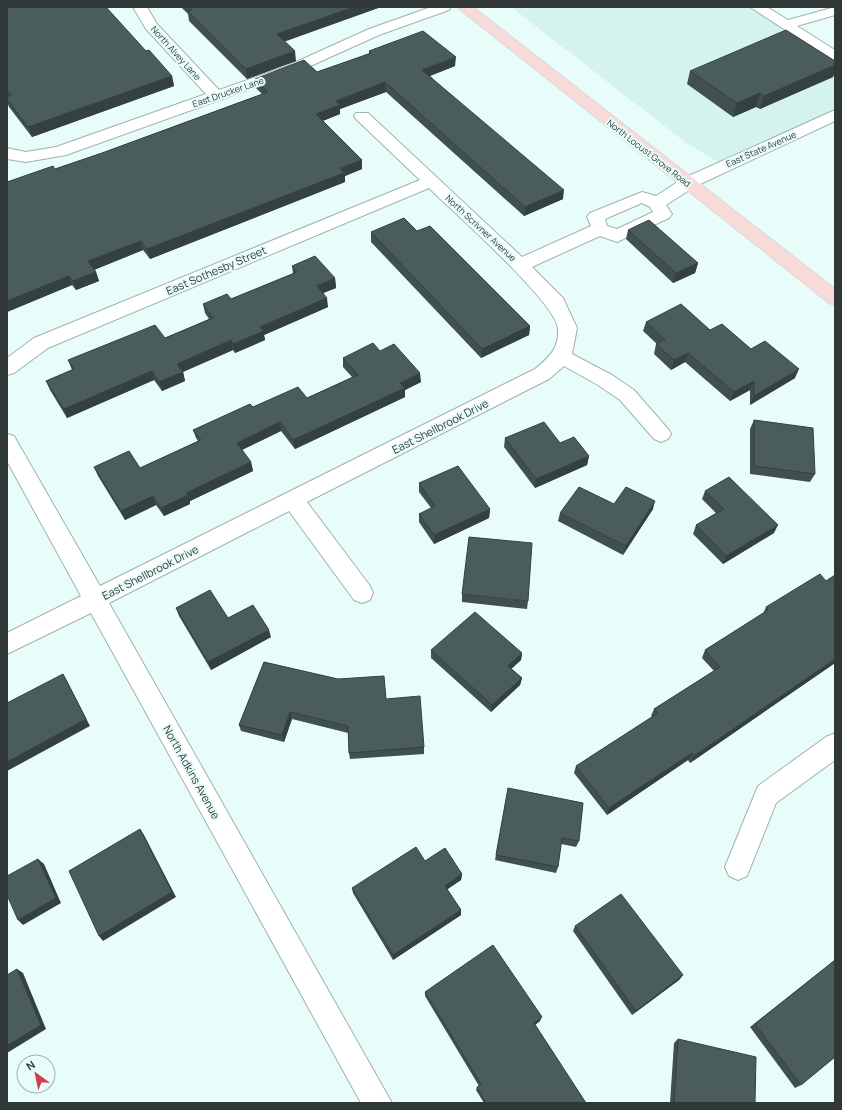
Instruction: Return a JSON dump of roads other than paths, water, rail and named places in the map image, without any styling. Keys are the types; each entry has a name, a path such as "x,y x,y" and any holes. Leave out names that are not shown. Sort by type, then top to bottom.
{"main road":[{"name":"North Locust Grove Road","path":"464,7 835,299"}],"street":[{"name":"North Alvey Lane","path":"140,7 151,26 216,96"},
{"name":"East Drucker Lane","path":"7,154 11,156 30,157 60,151 290,70 374,32 444,7"},
{"path":"757,7 835,56"},
{"path":"786,25 835,10"},
{"name":"East State Avenue","path":"688,183 835,115"},
{"name":"North Scrivner Avenue","path":"362,116 520,265 556,303 568,328 562,356"},
{"name":"East Sothesby Street","path":"7,368 41,343 431,181"},
{"path":"657,203 688,183"},
{"path":"520,265 600,229 617,236 663,214 657,203 642,197 596,217 600,229"},
{"path":"562,356 605,380 627,395 661,434"},
{"name":"East Shellbrook Drive","path":"7,644 542,374 562,356"},
{"name":"North Adkins Avenue","path":"7,442 377,1103"},
{"path":"293,500 362,593"},
{"path":"738,867 767,795 835,745"}]}
